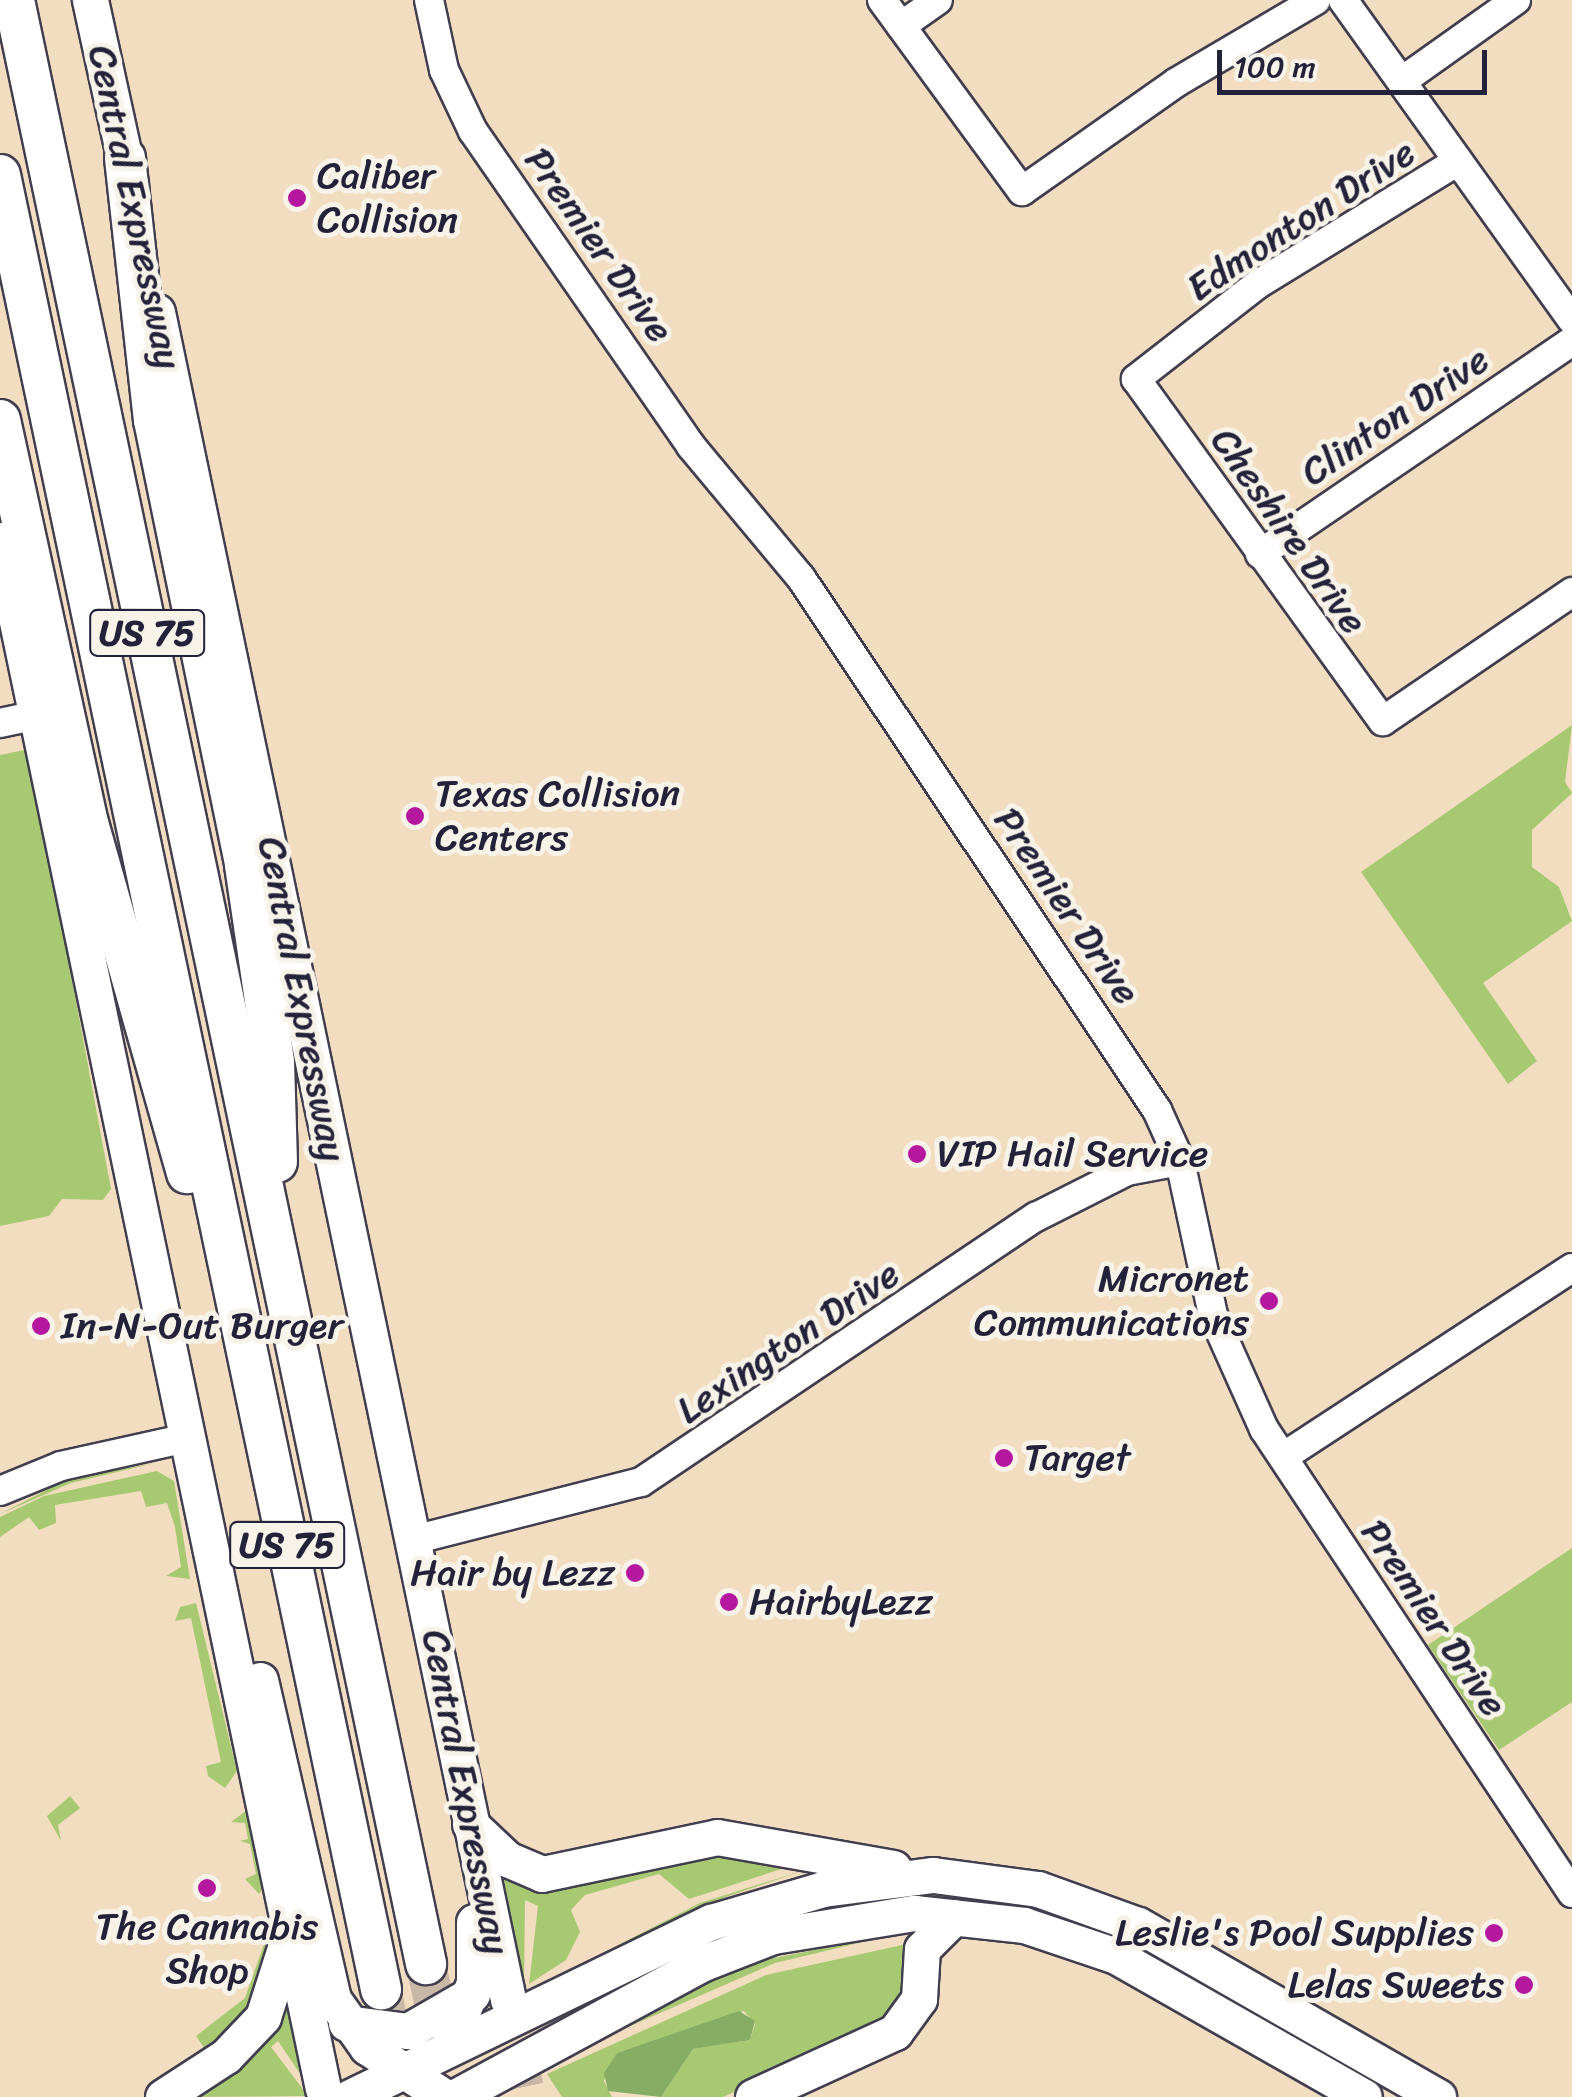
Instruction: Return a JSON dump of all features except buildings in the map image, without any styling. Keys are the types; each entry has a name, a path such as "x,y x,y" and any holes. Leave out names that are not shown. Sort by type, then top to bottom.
{"highway":[{"name":"Central Expressway","path":"14,0 426,1964"},
{"path":"125,158 154,420 246,865 274,1062 280,1266"},
{"name":"US 75","path":"0,175 382,1989"},
{"path":"0,420 144,1046 234,1292"}],"main road":[{"name":"Central Expressway","path":"90,0 321,1073 329,1145 417,1539 470,1824 508,2000"},
{"path":"0,540 134,1179 183,1439 288,1924 336,2093 430,2089 702,1964 773,1936 843,1919 954,1917 1070,1938 1195,1997 1364,2097"},
{"path":"329,1145 381,1478 474,1922 472,1994 430,2089"},
{"path":"134,1179 152,1200 326,1975 346,2023 430,2089"},
{"path":"470,1824 507,1859 542,1874 717,1837 1091,1905 1214,1963 1398,2090 1438,2097"},
{"path":"448,2046 772,1901 933,1875"},
{"path":"754,2097 895,2032 919,1999 922,1949 954,1917"},
{"path":"163,2097 226,2056 263,2017 288,1924"},
{"path":"1195,1997 1214,1963"},
{"path":"346,2023 408,2031 472,1994"}],"street":[{"name":"Premier Drive","path":"429,0 444,70 473,130 691,446 802,578 1138,1079 1180,1161 1212,1314 1283,1457 1572,1893"},
{"path":"882,0 1022,191 1316,0"},
{"path":"901,26 938,0"},
{"path":"1343,0 1572,320"},
{"path":"1402,81 1516,0"},
{"name":"Edmonton Drive","path":"1136,379 1258,284 1458,161"},
{"name":"Clinton Drive","path":"1260,554 1572,341"},
{"name":"Cheshire Drive","path":"1136,379 1383,721 1572,592"},
{"path":"0,723 37,715"},
{"name":"Lexington Drive","path":"417,1539 641,1482 1036,1218 1127,1170 1180,1161"},
{"path":"1283,1457 1572,1268"},
{"path":"0,1491 76,1462 183,1439"}],"green space":[{"path":"1572,725 1565,782 1572,793 1532,830 1532,867 1559,887 1572,921 1483,983 1537,1061 1508,1084 1361,872"},
{"path":"29,749 111,1189 103,1200 62,1199 49,1216 0,1226 0,755"},
{"path":"155,1463 71,1483 0,1514 68,1479"},
{"path":"157,1471 174,1481 190,1579 166,1576 181,1567 175,1527 167,1503 146,1507 141,1491 55,1505 56,1523 39,1530 29,1517 0,1537 0,1517 44,1496"},
{"path":"1572,1548 1572,1702 1499,1750 1428,1645"},
{"path":"196,1603 237,1771 225,1788 208,1776 206,1766 221,1762 191,1618 175,1621 180,1607"},
{"path":"70,1796 80,1808 58,1825 61,1841 47,1816"},
{"path":"247,1810 265,1886 259,1894 245,1879 256,1874 250,1844 240,1841 248,1839 245,1823 231,1822"},
{"path":"662,1850 809,1860 689,1899 659,1874 585,1895 571,1910 580,1932 566,1960 529,1984 538,1906 525,1900 524,1986 517,1990 494,1872 535,1893"},
{"path":"808,1869 717,1900 562,1974 700,1903"},
{"path":"270,1927 262,1998 207,2052 196,2036 245,1998"},
{"path":"909,1931 775,1963 589,2044 744,1964"},
{"path":"911,1943 910,1981 877,2028 723,2097 661,2097 693,2049 750,2040 755,2024 744,2011 617,2053 604,2081 612,2097 562,2097 547,2074 766,1975"},
{"path":"282,2000 298,2002 313,2093 278,2041 271,2047 308,2096 182,2097"},
{"path":"739,2011 755,2021 750,2040 693,2049 661,2097 608,2091 604,2073 617,2053"}],"tunnel":[{"path":"426,1964 454,2097"},
{"path":"381,1989 404,2097"},
{"path":"508,2000 526,2086"}],"place":[{"name":"Caliber Collision","path":"297,198"},
{"name":"Texas Collision Centers","path":"415,816"},
{"name":"VIP Hail Service","path":"917,1154"},
{"name":"Micronet Communications","path":"1269,1301"},
{"name":"In-N-Out Burger","path":"41,1326"},
{"name":"Target","path":"1004,1458"},
{"name":"Hair by Lezz","path":"635,1573"},
{"name":"HairbyLezz","path":"729,1602"},
{"name":"The Cannabis Shop","path":"207,1888"},
{"name":"Leslie's Pool Supplies","path":"1494,1933"},
{"name":"Lelas Sweets","path":"1524,1985"}]}
